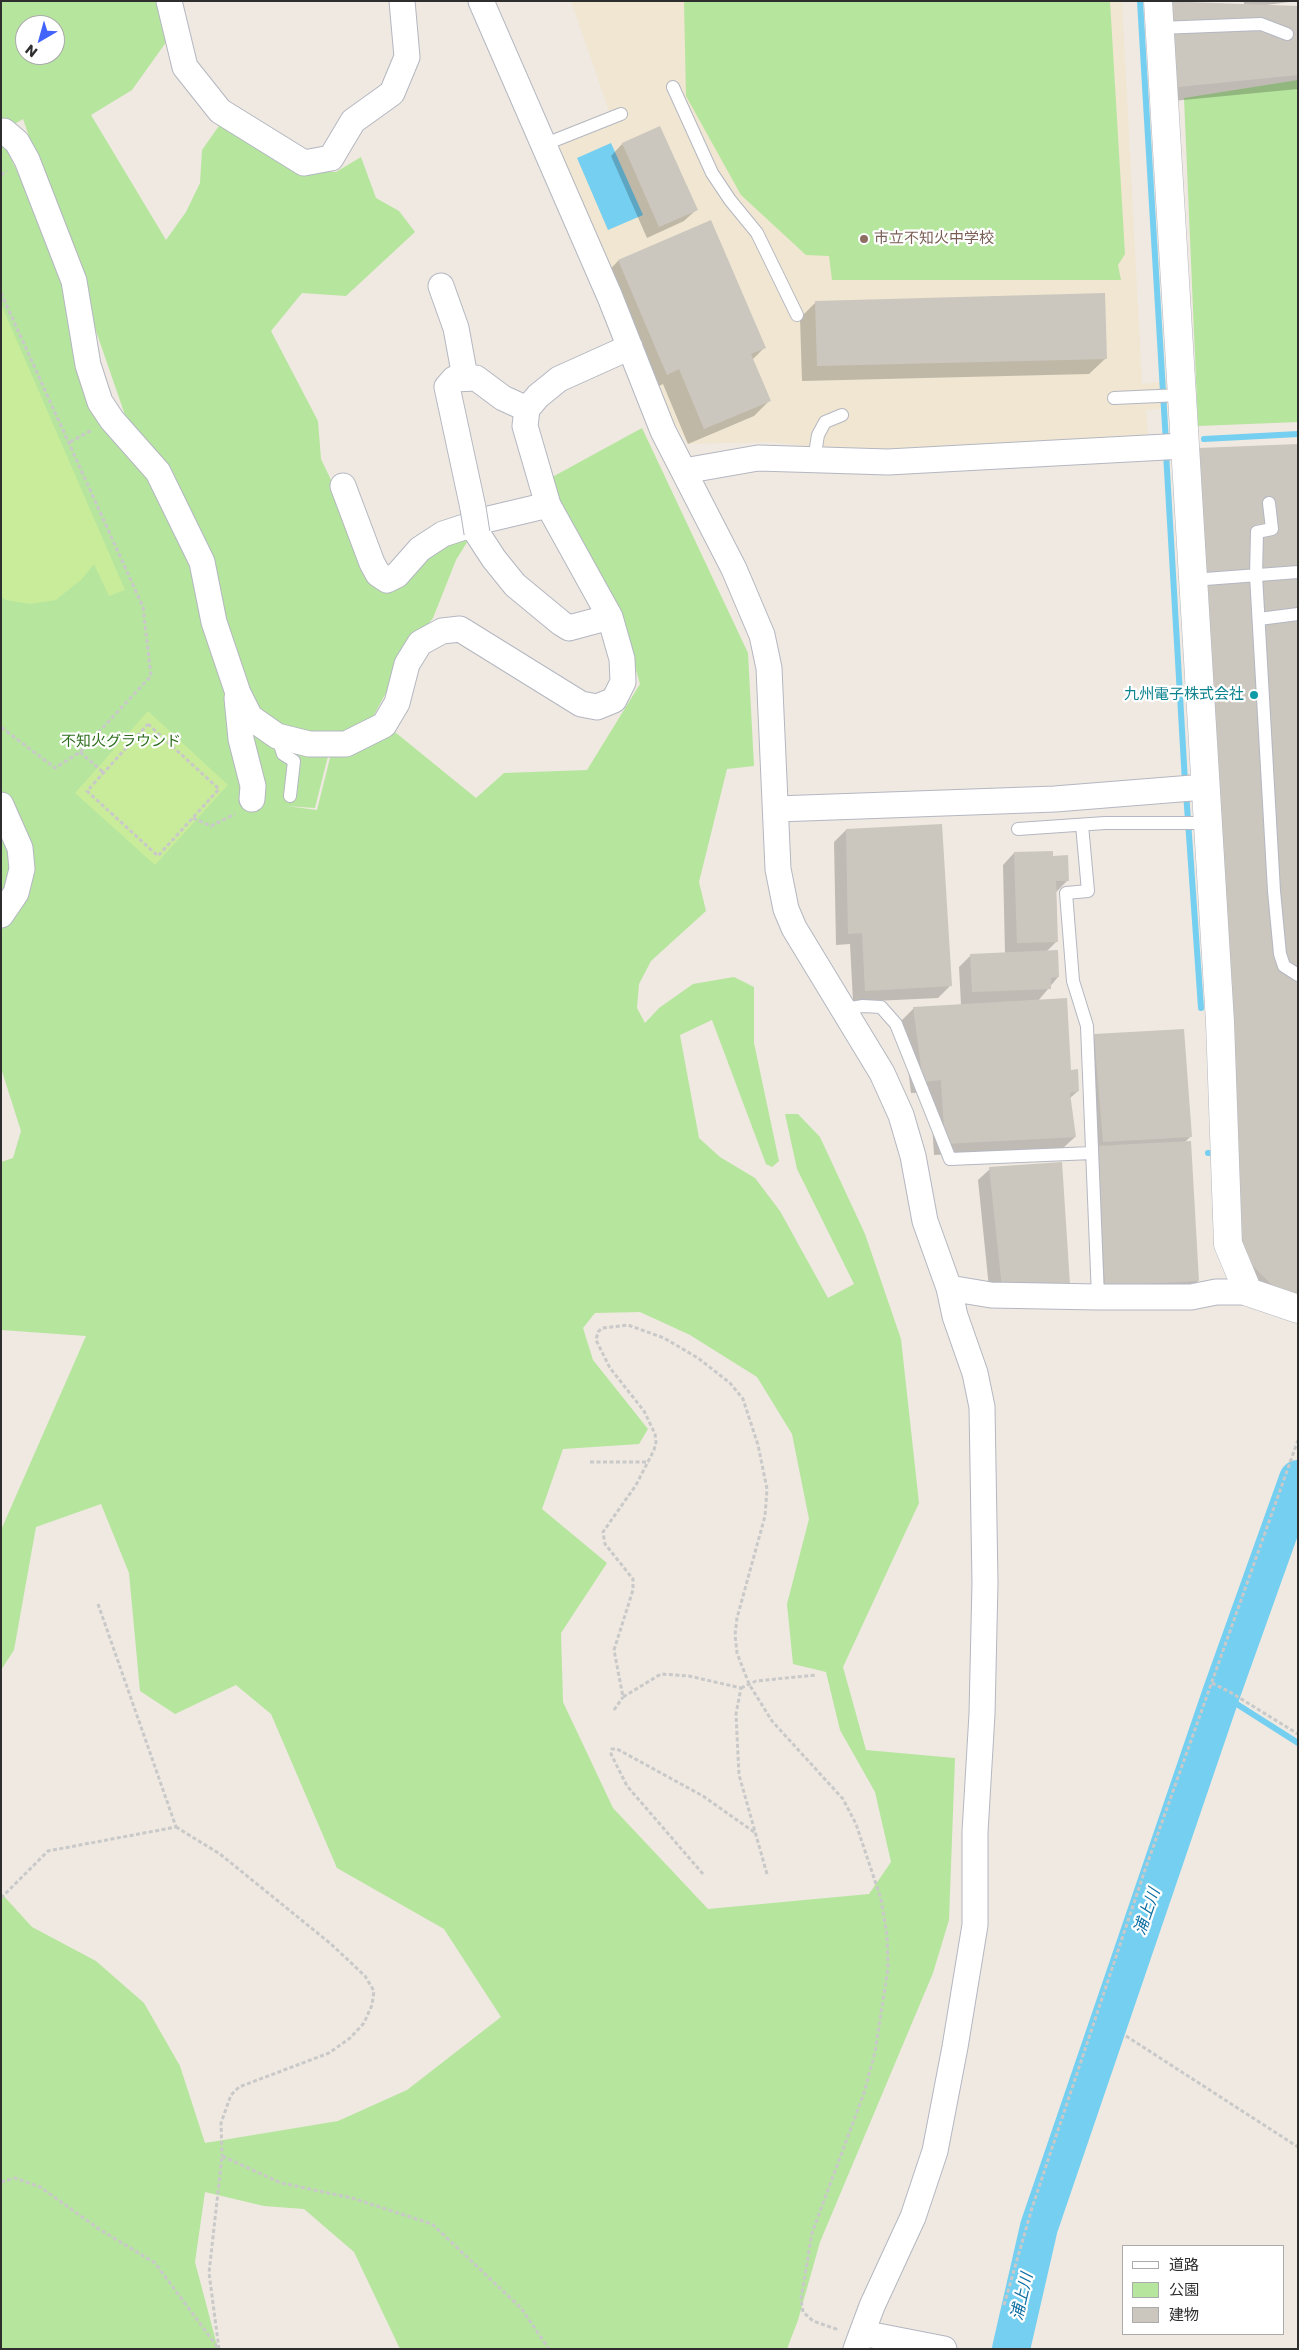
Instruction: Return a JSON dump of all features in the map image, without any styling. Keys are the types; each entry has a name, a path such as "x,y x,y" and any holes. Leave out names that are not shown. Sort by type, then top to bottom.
{"street":[{"path":"169,1 185,67 220,111 304,163 331,158 353,121 392,93 407,57 402,1"},
{"path":"481,1 610,298 663,431 734,569 762,635 769,668 777,809 778,869 786,909 794,928 845,1009 882,1073 901,1115 913,1156 925,1221 950,1288 955,1316 975,1373 982,1407 985,1584 982,1714 975,1832 974,1925 960,2019 935,2151 913,2217 872,2306 859,2341 944,2349"},
{"path":"1159,14 1176,396 1170,447 1192,580 1192,788 1202,823 1220,1022 1228,1244 1248,1292"},
{"path":"1,132 4,131 16,142 27,160 74,281 88,365 100,402 112,420 158,472 202,562 214,622 238,693 250,717 276,736 309,744 346,744 384,725 397,703 407,664 420,643 442,631 460,629 581,704 597,707 614,700 623,682 622,659 610,617 548,505 525,426 527,409 538,396 559,379 630,347"},
{"path":"441,286 456,328 465,377"},
{"path":"527,409 504,398 476,378 454,379 446,387 477,533 494,559 515,585 560,623 569,628 610,617"},
{"path":"684,470 758,458 888,462 1170,447"},
{"path":"343,486 372,563 378,574 387,580 397,576 420,549 443,534 489,519 548,505"},
{"path":"238,693 241,738 253,786 252,799"},
{"path":"777,809 1046,799 1192,788"},
{"path":"1,805 20,848 22,870 16,893 1,915"},
{"path":"950,1288 992,1295 1098,1297 1191,1297 1216,1292 1248,1292 1298,1309"}],"lane":[{"path":"1159,14 1261,24 1287,34"},
{"path":"673,87 712,173 730,200 757,233 796,315"},
{"path":"543,145 620,114"},
{"path":"1114,398 1176,396"},
{"path":"814,460 818,435 825,422 842,414"},
{"path":"1269,503 1272,529 1257,532 1256,575 1280,954 1284,966 1294,975 1298,975"},
{"path":"1192,580 1298,572"},
{"path":"1259,619 1298,614"},
{"path":"276,736 283,754 294,762 290,796"},
{"path":"1018,829 1082,824 1202,823"},
{"path":"1082,824 1088,891 1066,893 1073,981 1087,1026 1098,1297"},
{"path":"845,1009 863,1006 881,1007 896,1024 950,1159 1092,1153"}],"path":[{"path":"1,293 143,607 151,676 80,752 54,768 1,728"},
{"path":"70,442 96,428"},
{"path":"148,724 219,789 193,818 158,856 87,791 148,724"},
{"path":"80,752 104,773"},
{"path":"193,818 211,826"},
{"path":"623,1697 614,1650 633,1590 633,1579 605,1544 603,1532 636,1486 649,1462 654,1450 655,1434 644,1411 610,1368 596,1340 598,1332 602,1328 628,1325 664,1338 698,1358 730,1383 743,1399 758,1445 767,1489 765,1516 737,1618 735,1635 737,1652 749,1684 772,1721 843,1799 856,1824 881,1899 887,1935 888,1968 875,2052 864,2093 812,2233 802,2299 803,2312 813,2321 839,2330 859,2341"},
{"path":"1004,2304 1032,2208 1132,1907 1298,1440"},
{"path":"590,1462 649,1462"},
{"path":"98,1604 176,1828 220,1854 331,1944 366,1976 374,1991 372,2005 364,2023 350,2038 328,2053 239,2088 231,2095 221,2123 222,2156 209,2273 219,2349"},
{"path":"614,1710 623,1697 661,1674 689,1676 741,1688 756,1681 816,1675"},
{"path":"1212,1683 1298,1734"},
{"path":"741,1688 736,1714 739,1776 767,1874"},
{"path":"704,1874 627,1786 611,1754 612,1749 617,1749 703,1796 755,1832"},
{"path":"1,1898 48,1851 176,1828"},
{"path":"1126,2036 1298,2146"},
{"path":"222,2156 281,2183 352,2198 432,2224 521,2308 549,2349"},
{"path":"1,2182 15,2178 40,2187 99,2230 156,2263 219,2349"}],"shaded area":[{"name":"市立不知火中学校","path":"571,1 1122,1 1142,384 1168,381 1169,408 1146,410 1148,434 1088,441 941,449 841,450 771,442 688,444 672,420 642,342 547,136 609,111"}],"green space":[{"name":"不知火グラウンド","path":"1,1 163,1 169,38 132,90 91,115 166,240 186,212 200,183 202,150 221,123 295,172 336,172 361,157 376,198 399,211 415,232 346,296 302,293 271,331 318,421 321,459 332,482 353,540 381,587 433,545 469,539 456,560 433,618 413,643 374,715 476,798 504,773 587,770 640,684 618,607 545,481 642,428 748,653 754,766 727,769 699,882 706,911 651,961 639,984 637,1008 645,1023 659,1008 693,984 734,977 754,987 754,1043 779,1161 772,1167 766,1164 712,1020 680,1035 699,1138 720,1157 755,1178 780,1211 828,1298 854,1284 797,1169 785,1114 798,1114 820,1137 865,1234 901,1339 919,1503 843,1667 866,1750 955,1758 949,1920 933,1973 820,2242 798,2320 787,2349 400,2349 354,2252 304,2209 264,2206 205,2192 195,2262 218,2349 1,2349 1,1893 32,1927 96,1961 144,2003 180,2066 205,2143 338,2121 407,2090 501,2017 444,1929 337,1868 271,1714 236,1685 175,1714 140,1691 129,1573 101,1504 36,1527 14,1650 1,1670 1,1530 86,1336 1,1330 1,1162 13,1158 21,1131 1,1068 1,138 47,233 79,342 146,468 191,560 251,721 329,752 315,808 286,806 317,810 330,758 330,741 308,740 258,713 243,681 218,594 216,568 171,468 126,418 23,119 1,132","holes":["640,1312 690,1335 757,1377 792,1434 809,1519 787,1604 793,1664 826,1672 840,1730 875,1792 891,1862 869,1894 708,1909 613,1808 563,1702 561,1633 607,1563 542,1509 563,1449 639,1444 648,1429 593,1360 583,1328 595,1313"]},
{"path":"684,1 1110,1 1125,254 1118,265 1121,280 832,280 829,256 806,255 741,195 686,96"},
{"path":"1298,80 1298,422 1198,426 1184,98"},
{"path":"1,304 125,590 109,596 94,564 82,579 56,600 30,604 6,600 1,597"},
{"name":"不知火グラウンド","path":"148,711 228,785 155,865 75,793"}],"water":[{"path":"611,143 643,215 608,230 577,158"}],"building":[{"path":"1161,1 1298,6 1298,75 1168,88"},
{"path":"660,126 698,210 659,227 622,143"},
{"path":"711,220 766,348 751,354 771,401 704,429 679,369 667,375 618,260"},
{"path":"1105,293 1107,359 817,366 815,301"},
{"name":"九州電子株式会社","path":"1298,444 1298,1296 1274,1287 1253,1266 1243,1248 1223,942 1199,448"},
{"path":"942,824 952,986 865,991 862,933 848,934 846,829"},
{"path":"1053,851 1053,856 1068,855 1069,881 1056,881 1058,942 1017,943 1014,852"},
{"path":"1058,950 1059,977 1051,978 1051,989 972,992 970,954"},
{"path":"1067,998 1071,1070 1078,1069 1079,1091 1070,1093 1076,1137 945,1144 941,1080 923,1082 913,1007"},
{"path":"1184,1029 1192,1137 1103,1142 1094,1034"},
{"path":"1191,1141 1199,1281 1105,1286 1097,1146"},
{"path":"1062,1162 1070,1284 1002,1287 989,1167"}],"waterway":[{"path":"1140,1 1166,443"},
{"path":"1204,439 1298,434"},
{"path":"1166,453 1185,782"},
{"path":"1186,792 1201,1008"},
{"name":"浦上川","path":"1011,2349 1039,2227 1221,1694 1298,1479"},
{"path":"1221,1694 1298,1743"}],"place":[{"name":"市立不知火中学校","path":"864,239"},
{"name":"九州電子株式会社","path":"1254,695"}]}
